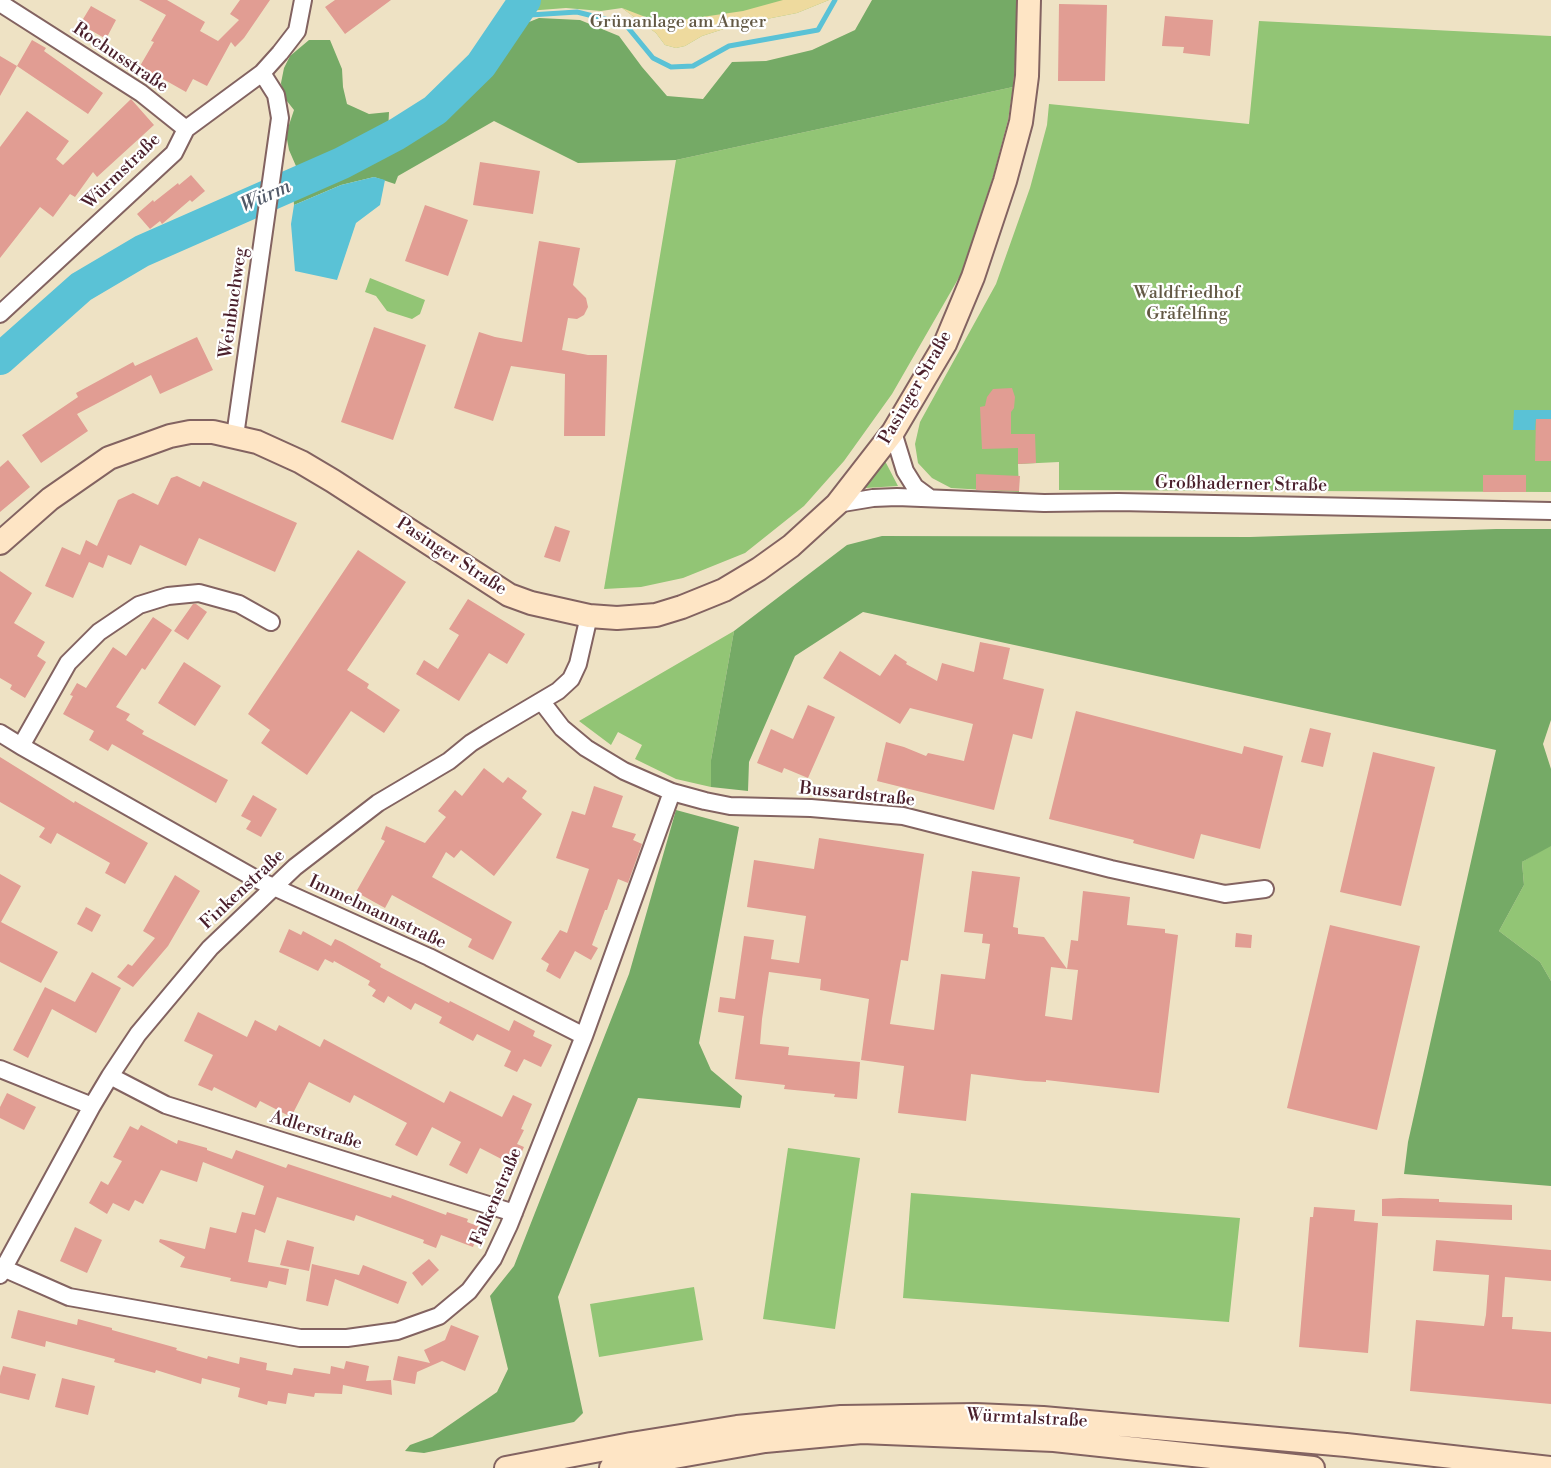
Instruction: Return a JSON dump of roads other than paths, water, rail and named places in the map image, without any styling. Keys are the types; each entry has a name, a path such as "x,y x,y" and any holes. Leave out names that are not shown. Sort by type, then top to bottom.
{"main road":[{"name":"Pasinger Straße","path":"0,543 50,499 109,458 150,441 190,432 213,432 257,442 277,450 333,481 509,595 551,609 588,616 617,618 656,615 724,590 791,546 837,504 893,432 945,344 973,277 1005,181 1021,122 1027,76 1029,0"},
{"name":"Würmtalstraße","path":"506,1468 737,1427 842,1417 976,1415 1043,1418 1346,1445 1550,1468"},
{"name":"Würmtalstraße","path":"611,1468 765,1441 862,1432 1054,1440 1314,1468"}],"street":[{"name":"Würmstraße","path":"0,314 174,153 186,129 262,73 297,31 303,0"},
{"name":"Rochusstraße","path":"0,3 141,93 186,129"},
{"name":"Weinbuchweg","path":"235,436 280,118 276,95 262,73"},
{"path":"893,432 904,471 915,487 930,498"},
{"name":"Großhaderner Straße","path":"837,504 873,498 930,498 1044,503 1118,502 1551,511"},
{"path":"21,746 68,663 99,632 139,605 168,596 199,592 239,604 271,622"},
{"name":"Finkenstraße","path":"2,1272 110,1076 138,1034 210,948 295,867 378,803 449,761 478,738 558,692 571,679 578,664 588,616"},
{"name":"Bussardstraße","path":"542,702 562,728 586,748 624,771 672,792 705,801 730,806 811,808 903,816 1111,869 1225,894 1265,889"},
{"name":"Immelmannstraße","path":"0,733 273,887 429,957 584,1036"},
{"name":"Falkenstraße","path":"2,1272 69,1297 300,1338 347,1338 397,1331 439,1316 469,1291 493,1258 514,1213 584,1036 672,792"},
{"path":"0,1069 92,1106"},
{"name":"Adlerstraße","path":"110,1076 166,1105 514,1213"}],"water":[{"path":"374,177 385,180 380,205 356,223 337,280 295,271 291,224 294,205 341,185"},
{"path":"1514,410 1551,410 1551,419 1536,419 1535,430 1513,430"}],"waterway":[{"name":"Würm","path":"0,359 81,287 142,251 342,163 397,134 435,110 481,65 525,0"},
{"name":"Würm","path":"514,16 577,12 625,24 653,58 671,67 693,66 729,46 818,30 835,0"}],"park label":[{"name":"Grünanlage am Anger","path":"678,23"},
{"name":"Waldfriedhof Gräfelfing","path":"1187,304"}]}
